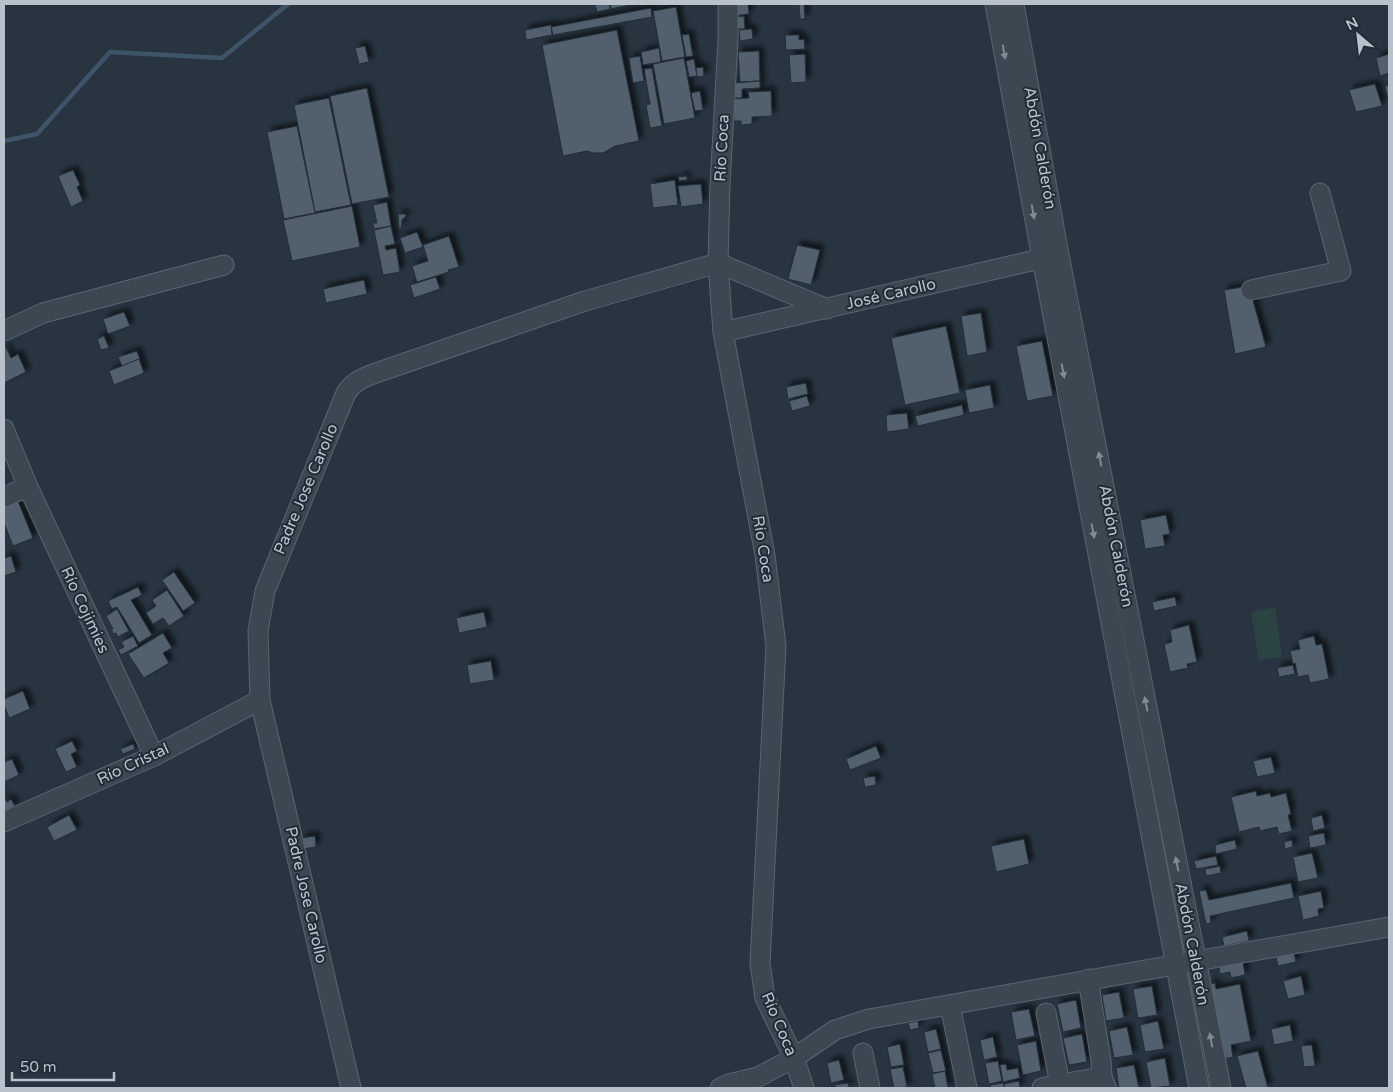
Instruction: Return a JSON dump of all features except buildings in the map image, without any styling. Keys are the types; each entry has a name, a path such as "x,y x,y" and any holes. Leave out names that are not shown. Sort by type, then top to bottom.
{"street":[{"name":"Río Coca","path":"728,4 718,263 722,332 765,555 776,646 760,963 765,998 794,1058 804,1088"},
{"name":"Abdón Calderón","path":"995,4 1050,257 1108,503 1220,1088"},
{"name":"Abdón Calderón","path":"1014,4 1050,257 1198,1088"},
{"path":"1251,290 1341,271 1320,193"},
{"name":"José Carollo","path":"722,332 1050,257"},
{"path":"718,263 827,309"},
{"name":"Padre Jose Carollo","path":"351,1088 260,700 258,632 264,591 346,393 351,385 359,379 373,374 585,301 718,263"},
{"path":"4,331 43,313 224,265"},
{"name":"Río Cojimies","path":"4,429 28,487 154,756"},
{"path":"4,497 28,487"},
{"name":"Río Cristal","path":"4,822 154,756 260,700"},
{"path":"720,1088 758,1077 794,1058 835,1030 868,1019 1389,927"},
{"path":"1046,1013 1054,1087 1104,1083 1088,979"},
{"path":"950,1005 967,1088"},
{"path":"863,1054 870,1088"}],"green space":[{"path":"1275,607 1282,657 1259,660 1251,612"}],"waterway":[{"path":"4,141 37,134 110,52 222,58 288,4"}]}
